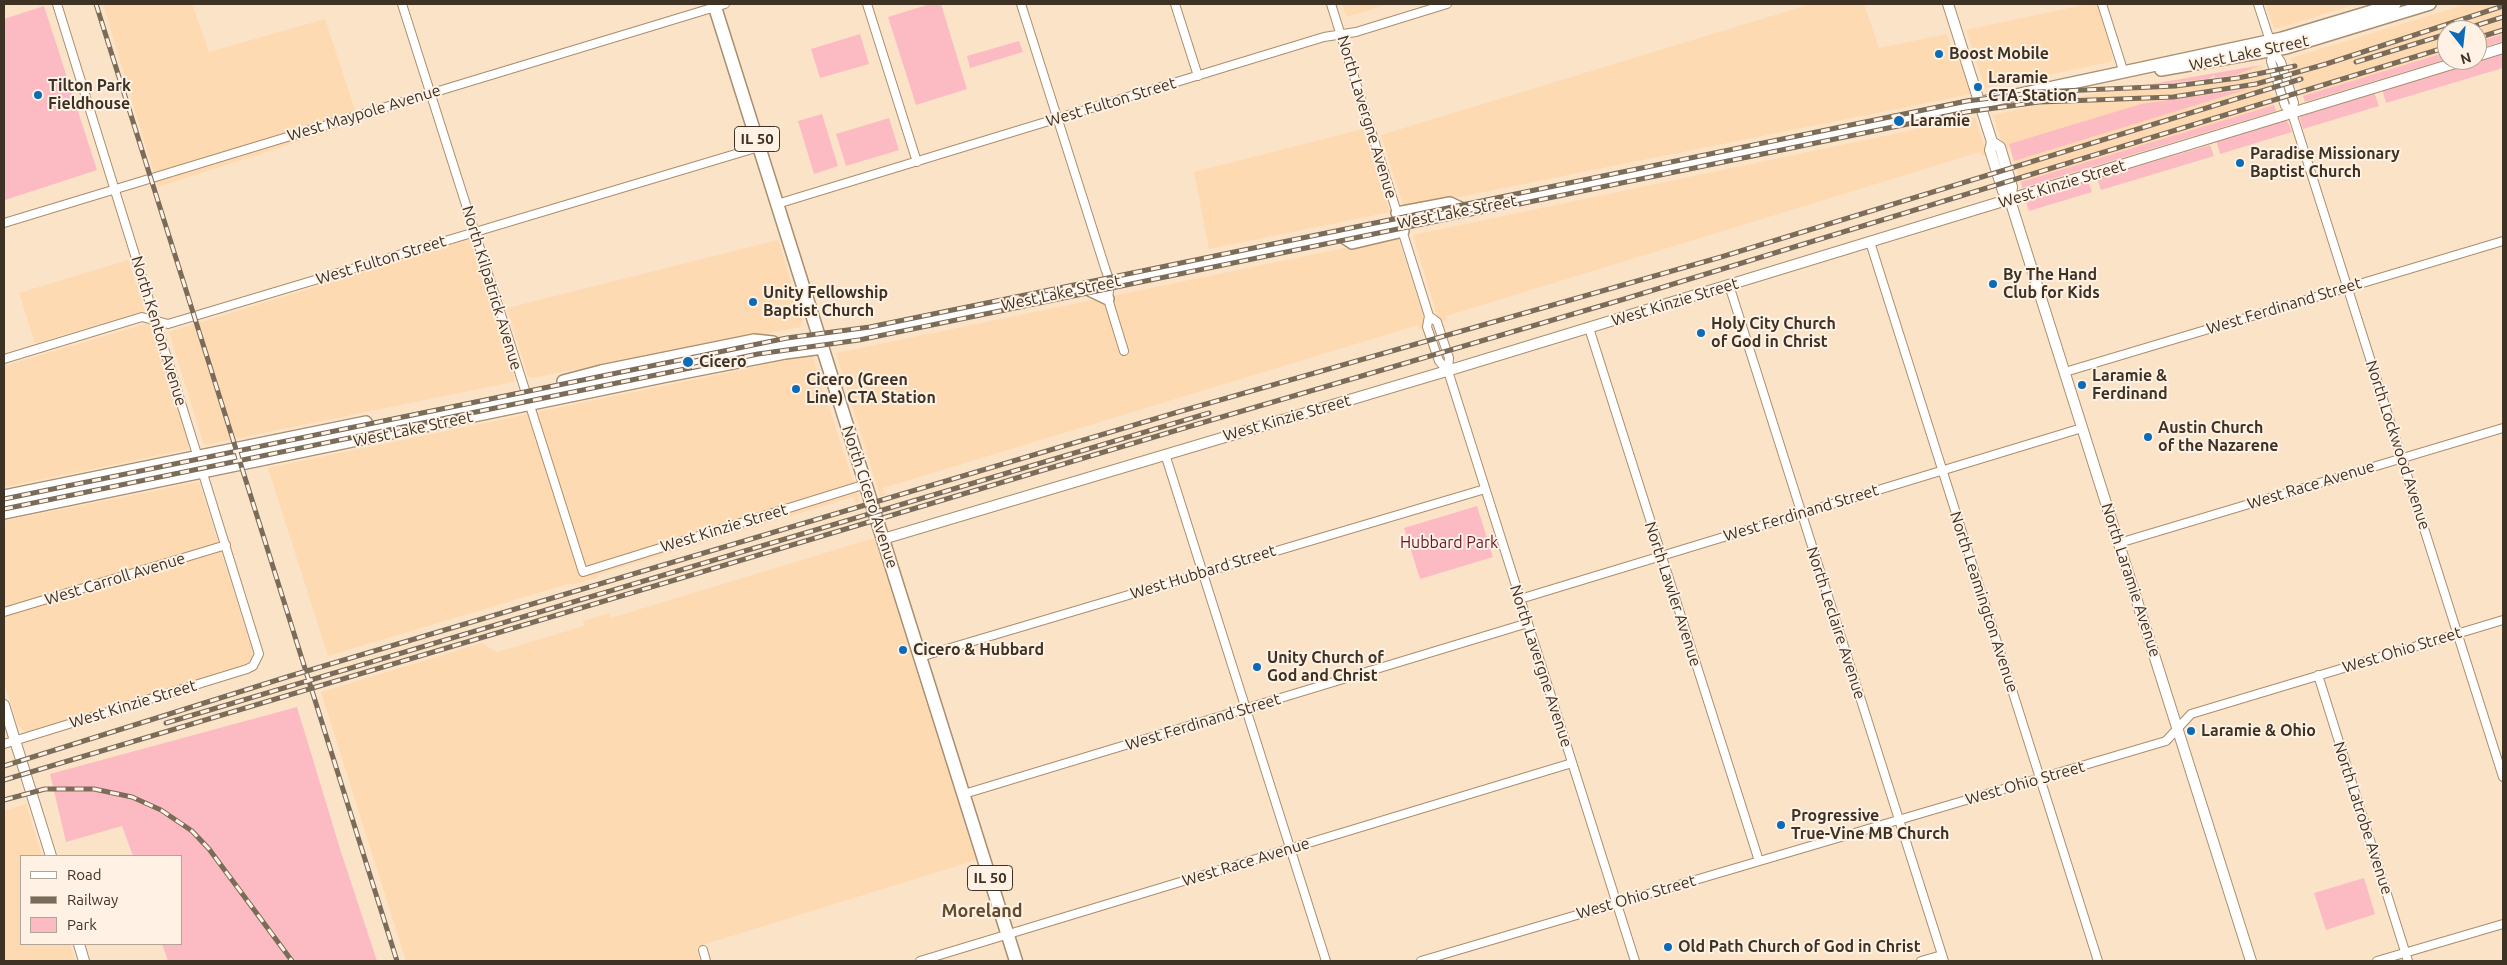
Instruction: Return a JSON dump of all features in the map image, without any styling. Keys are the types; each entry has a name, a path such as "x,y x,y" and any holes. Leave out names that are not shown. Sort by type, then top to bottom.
{"main road":[{"name":"West Lake Street","path":"2271,45 2394,4"},
{"name":"West Lake Street","path":"527,397 785,353 859,334 2124,73 2139,67 2271,45 2413,6 2430,4"},
{"name":"North Cicero Avenue","path":"718,5 759,147 1016,961"},
{"path":"1340,235 1352,243 1450,203 1465,210"},
{"path":"1085,288 1108,299"},
{"name":"West Lake Street","path":"4,504 789,343 821,344"},
{"name":"West Lake Street","path":"4,496 200,464"},
{"name":"West Lake Street","path":"4,513 200,464"}],"street":[{"name":"North Kenton Avenue","path":"57,4 258,648 258,659"},
{"name":"North Kilpatrick Avenue","path":"402,4 583,572"},
{"path":"867,4 917,162"},
{"path":"1021,4 1110,282 1108,299 1124,351"},
{"path":"1175,4 1198,76"},
{"name":"North Lavergne Avenue","path":"1331,4 1429,316 1427,326 1438,361 1448,371 1634,961"},
{"name":"West Fulton Street","path":"777,204 1324,37 1341,34 1447,4"},
{"name":"North Laramie Avenue","path":"1948,4 1992,142 1990,150 2002,191 2010,200 2251,961"},
{"path":"2102,4 2124,73"},
{"name":"North Lockwood Avenue","path":"2258,4 2271,45 2272,61 2277,79 2286,106 2292,113 2503,777"},
{"name":"West Maypole Avenue","path":"4,223 718,5"},
{"path":"2487,53 2503,48"},
{"name":"West Kinzie Street","path":"883,539 1448,371 2437,69"},
{"name":"West Fulton Street","path":"4,359 142,317 172,323 759,147"},
{"name":"West Ferdinand Street","path":"2064,372 2503,241"},
{"name":"North Leamington Avenue","path":"1870,242 2098,961"},
{"name":"North Leclaire Avenue","path":"1729,285 1943,958"},
{"name":"North Lawler Avenue","path":"1589,328 1759,860"},
{"name":"West Ferdinand Street","path":"1520,598 2082,428"},
{"name":"West Race Avenue","path":"2119,543 2503,428"},
{"path":"1165,454 1326,961"},
{"name":"West Kinzie Street","path":"583,572 866,484"},
{"name":"West Hubbard Street","path":"920,657 1485,489"},
{"name":"West Carroll Avenue","path":"4,612 226,546"},
{"name":"West Ohio Street","path":"1420,961 2166,741 2191,714 2503,620"},
{"name":"West Ferdinand Street","path":"964,794 1528,623"},
{"name":"West Kinzie Street","path":"4,744 247,669 258,659"},
{"name":"North Latrobe Avenue","path":"2318,675 2408,961"},
{"path":"4,705 52,855"},
{"name":"West Race Avenue","path":"920,961 1572,763"},
{"path":"2377,961 2503,924"},
{"path":"79,945 84,961"},
{"path":"703,950 706,961"},
{"path":"1920,961 1943,958"}],"shaded area":[{"path":"103,4 192,4 209,52 325,19 359,122 158,187"},
{"path":"1342,4 1389,4 1346,17"},
{"path":"1811,4 1864,4 1879,48 1947,34 1952,50 1964,69 1971,94 1404,208 1381,135"},
{"path":"2088,4 2097,4 2113,57 2110,62 1985,88 1966,30"},
{"path":"2265,4 2350,4 2351,6 2275,29"},
{"path":"2467,4 2503,4 2503,41 2487,46 2487,20 2437,20 2437,62 2305,102 2291,58"},
{"path":"2262,66 2276,111 2022,188 2010,148 2004,149 1993,115 2139,84 2140,86 2208,79 2209,81"},
{"path":"1975,117 1987,155 1982,156 1980,152 1446,316 1447,320 1439,322 1413,235"},
{"path":"1363,129 1390,212 1209,249 1194,172"},
{"path":"1398,237 1423,315 1424,327 1419,329 1418,325 883,488 885,495 880,496 836,353"},
{"path":"471,239 515,379 513,382 204,445 169,332"},
{"path":"778,240 803,320 800,327 760,335 745,335 532,378 528,376 507,308"},
{"path":"128,260 145,311 35,343 19,293"},
{"path":"152,322 189,445 188,449 4,487 4,366"},
{"path":"812,355 860,502 856,503 853,497 597,575 598,577 572,585 571,583 328,656 268,468 755,367 774,360"},
{"path":"199,482 253,653 251,660 246,664 28,732 22,730 17,723 4,682 4,521"},
{"path":"874,538 976,860 696,947 700,961 406,961 321,692 482,643 497,652 584,626 583,621 609,613 611,618"},
{"path":"26,804 42,855 20,855 20,945 70,945 75,961 4,961 4,811"}],"green space":[{"path":"930,4 941,4 967,89 916,105 888,17"},
{"name":"Tilton Park Fieldhouse","path":"44,6 97,170 5,200 4,19"},
{"path":"860,34 869,64 820,78 811,49"},
{"path":"2503,34 2503,41 2487,46 2487,39"},
{"path":"1019,41 1023,52 970,68 967,56"},
{"path":"2503,54 2503,68 2386,103 2382,89 2448,70 2487,70 2487,59"},
{"path":"2437,55 2437,62 2305,102 2303,96"},
{"path":"2262,65 2235,75 2215,78 2214,75 2208,79 2140,86"},
{"path":"2248,89 2014,161 2009,144 2141,104"},
{"path":"2374,92 2379,106 2303,129 2301,115"},
{"path":"2274,105 2276,111 2022,188 2021,182"},
{"path":"822,114 838,166 814,174 798,121"},
{"path":"889,118 899,150 846,166 836,134"},
{"path":"2284,120 2288,122 2292,132 2220,154 2216,140"},
{"path":"2210,145 2214,156 2101,190 2097,178"},
{"path":"2088,181 2092,192 2029,211 2025,199"},
{"name":"Hubbard Park","path":"1477,506 1493,557 1420,579 1404,528"},
{"path":"297,707 341,852 377,961 168,961 162,945 182,945 182,855 133,855 122,826 66,842 50,774"},
{"path":"2364,878 2375,914 2326,930 2314,893"}],"railway":[{"path":"96,4 397,961"},
{"path":"4,509 758,354 859,340 1966,112 2039,102 2173,97 2256,84 2326,64 2503,6"},
{"path":"2487,22 2503,17"},
{"path":"2487,35 2503,30"},
{"path":"2356,62 2437,37"},
{"path":"4,780 1191,426 1621,300 2437,50"},
{"path":"4,499 787,338 870,327 1967,101 2039,92 2175,86 2238,78 2295,66"},
{"path":"4,766 290,676 1178,412 1721,257 2301,79"},
{"path":"166,723 1209,413"},
{"path":"4,800 45,789 94,789 132,797 161,810 192,831 209,849 292,961"}],"place":[{"name":"Boost Mobile","path":"1939,54"},
{"name":"Laramie CTA Station","path":"1978,87"},
{"name":"Tilton Park Fieldhouse","path":"38,95"},
{"name":"Laramie","path":"1899,121"},
{"name":"Paradise Missionary Baptist Church","path":"2240,163"},
{"name":"By The Hand Club for Kids","path":"1993,284"},
{"name":"Unity Fellowship Baptist Church","path":"753,302"},
{"name":"Holy City Church of God in Christ","path":"1701,333"},
{"name":"Cicero","path":"688,362"},
{"name":"Laramie & Ferdinand","path":"2082,385"},
{"name":"Cicero (Green Line) CTA Station","path":"796,389"},
{"name":"Austin Church of the Nazarene","path":"2148,437"},
{"name":"Cicero & Hubbard","path":"903,650"},
{"name":"Unity Church of God and Christ","path":"1257,667"},
{"name":"Laramie & Ohio","path":"2191,731"},
{"name":"Progressive True-Vine MB Church","path":"1781,825"},
{"name":"Old Path Church of God in Christ","path":"1668,947"}],"district":[{"name":"Moreland","path":"982,911"}]}
